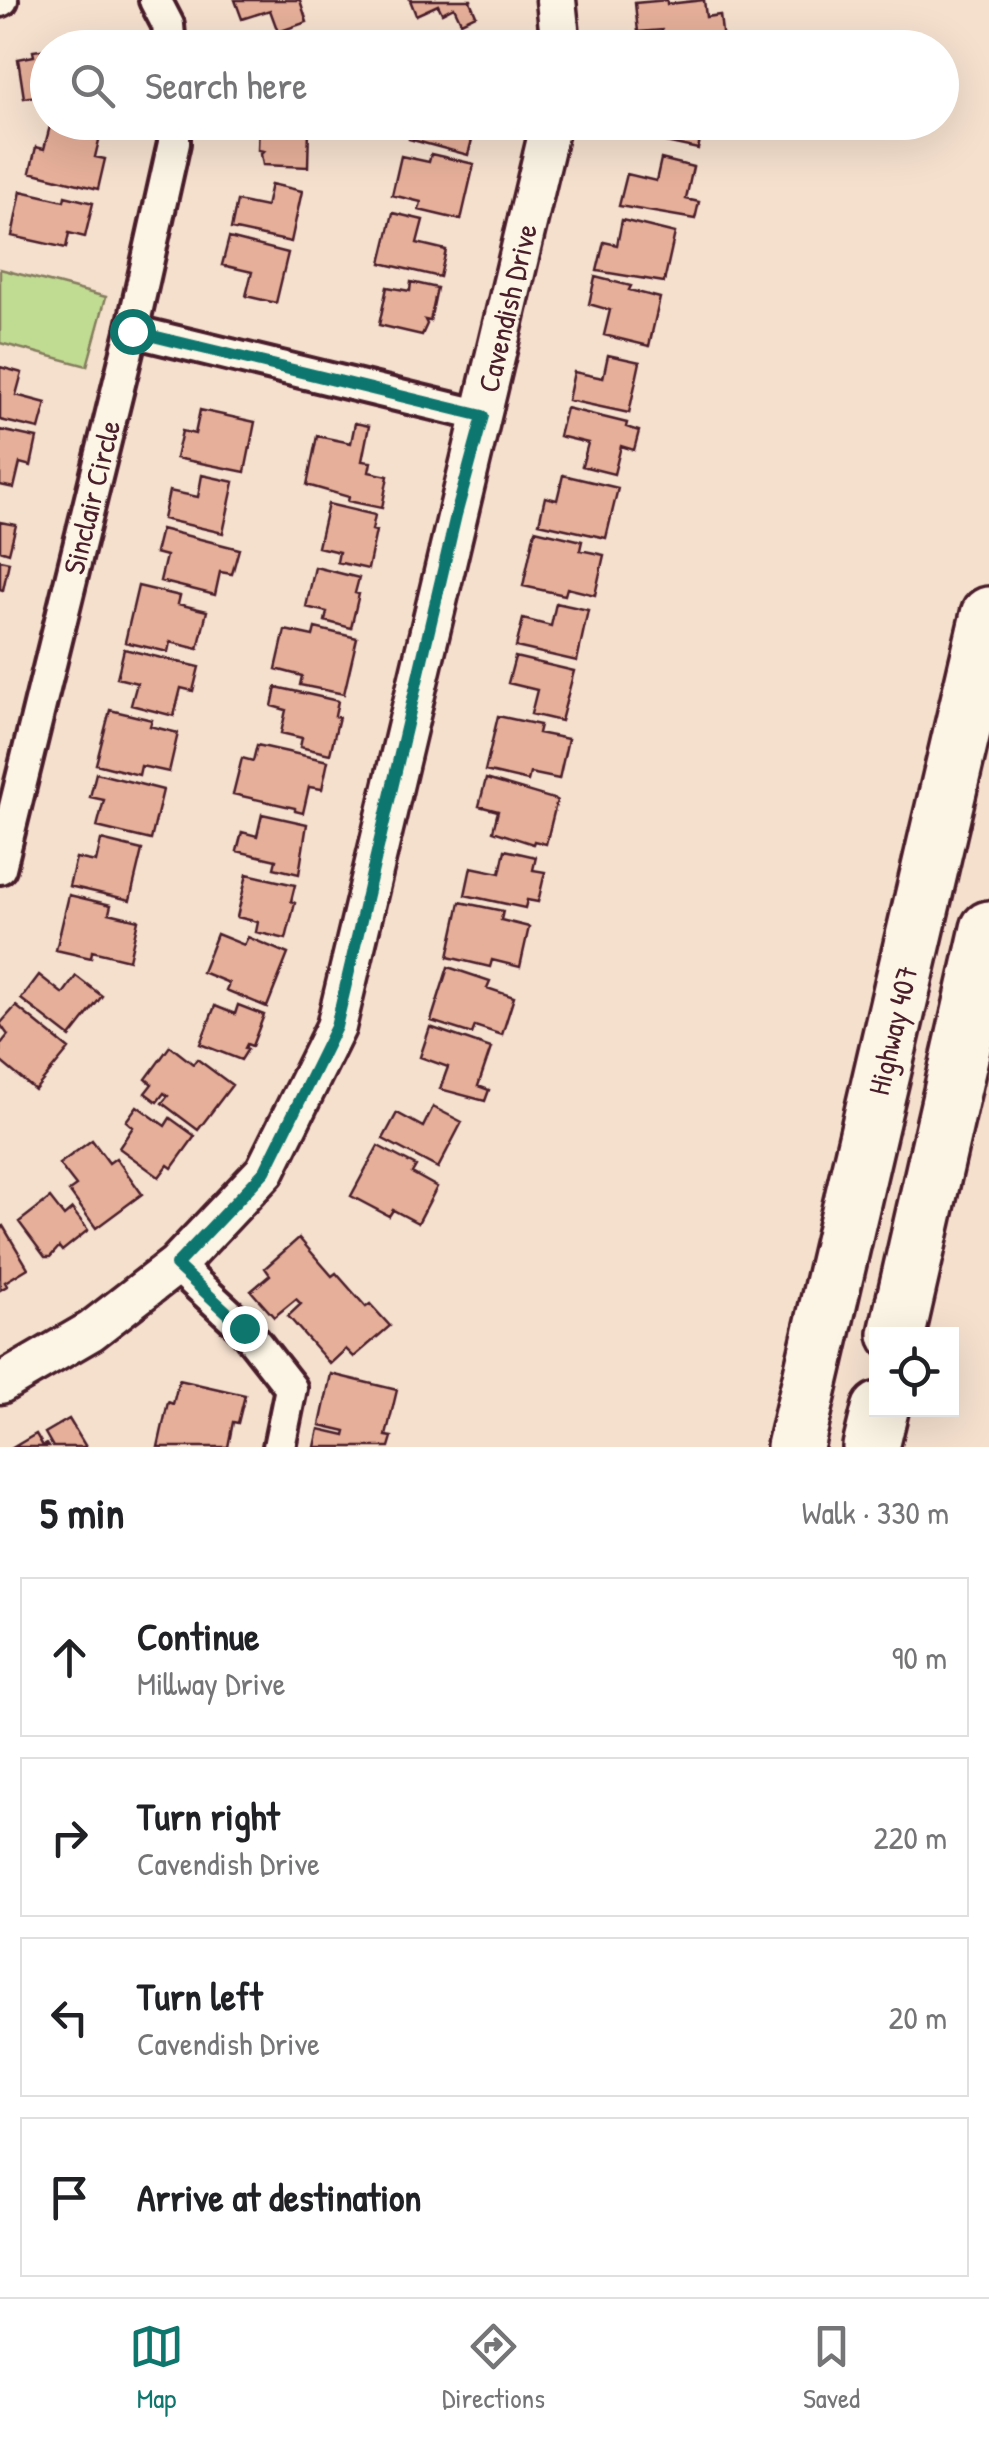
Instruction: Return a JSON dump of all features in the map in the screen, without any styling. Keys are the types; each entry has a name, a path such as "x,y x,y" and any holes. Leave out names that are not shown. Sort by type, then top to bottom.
{"highway":[{"name":"Highway 407","path":"795,1447 989,615"},
{"path":"899,1327 989,929"},
{"path":"872,1447 878,1417"}],"street":[{"path":"155,0 168,30"},
{"path":"556,0 559,30"},
{"name":"Sinclair Circle","path":"0,868 132,331 174,140"},
{"name":"Cavendish Drive","path":"0,1384 90,1331 176,1265 265,1171 336,1027 547,140"},
{"path":"132,331 483,416"},
{"path":"176,1265 244,1328 291,1388 279,1447"}],"green space":[{"path":"0,269 106,297 87,366 0,343"}],"building":[{"path":"235,0 300,0 307,22 277,30 270,10 242,19"},
{"path":"410,0 472,0 476,15 461,22 454,7 442,13 438,5 416,15"},
{"path":"704,0 706,17 720,15 722,30 638,30 635,3"},
{"path":"30,57 30,97 24,98 18,59"},
{"path":"46,140 99,140 95,157 105,159 98,189 30,172 36,147 44,149"},
{"path":"258,140 309,140 308,167 263,165 264,151 258,150"},
{"path":"413,140 472,140 468,155"},
{"path":"656,140 700,140 698,149"},
{"path":"431,154 474,164 461,220 419,210 421,202 392,195 401,156 429,162"},
{"path":"661,159 693,167 686,199 699,202 695,219 619,206 627,174 656,181"},
{"path":"271,184 302,191 291,242 231,229 237,201 266,207"},
{"path":"21,191 93,203 85,237 69,233 66,248 12,236"},
{"path":"393,213 423,220 417,243 446,250 440,277 381,263"},
{"path":"622,220 675,233 664,282 597,271 604,242 617,245"},
{"path":"229,238 288,253 276,303 246,296 252,272 222,265"},
{"path":"595,277 660,298 649,346 604,335 610,310 589,304"},
{"path":"411,282 437,288 430,321 425,320 422,335 379,325 387,287 410,291"},
{"path":"608,355 640,362 629,413 568,400 574,372 603,378"},
{"path":"0,367 22,373 16,395 46,403 39,429 0,420"},
{"path":"566,408 627,423 626,427 639,431 634,450 621,446 614,474 582,466 588,443 559,436"},
{"path":"200,410 255,422 245,472 176,458 182,431 195,434"},
{"path":"355,423 369,426 362,461 371,462 369,472 388,476 382,508 348,501 349,497 307,485 317,436 351,443"},
{"path":"0,430 37,438 31,466 20,463 14,488 0,485"},
{"path":"202,475 234,482 223,533 163,519 169,491 198,497"},
{"path":"563,475 618,488 606,538 539,523 545,497 557,500"},
{"path":"328,504 375,515 372,530 376,531 368,569 337,562 339,552 318,547"},
{"path":"0,522 16,525 9,553 0,550"},
{"path":"161,529 239,549 232,574 220,572 215,595 160,581 166,556 155,553"},
{"path":"535,530 582,541 580,550 604,555 595,595 567,588 565,595 523,586"},
{"path":"0,560 9,562 3,590 0,589"},
{"path":"315,567 359,578 351,628 325,621 327,612 306,607"},
{"path":"138,586 180,596 178,604 207,611 198,649 170,642 168,652 125,642"},
{"path":"556,603 588,610 577,661 516,647 523,619 551,626"},
{"path":"315,628 357,638 344,694 300,685 302,676 276,669 285,630 313,636"},
{"path":"124,649 199,667 193,691 181,688 174,716 131,705 137,683 117,678"},
{"path":"515,657 574,671 561,721 531,714 537,690 508,683"},
{"path":"276,687 338,701 335,716 339,717 330,754 300,747 302,738 281,733 286,710 272,706"},
{"path":"110,710 152,720 150,726 178,733 169,772 141,766 139,775 96,764"},
{"path":"498,716 540,725 538,733 568,739 559,779 530,773 528,781 485,771"},
{"path":"257,745 328,761 322,789 309,787 303,813 233,794 242,758 253,761"},
{"path":"96,773 163,790 151,840 97,827 104,800 90,797"},
{"path":"486,779 557,800 546,844 533,844 493,831 498,811 479,806"},
{"path":"262,814 307,824 299,874 274,868 276,860 237,851 242,832 257,836"},
{"path":"101,840 142,850 130,900 69,886 76,858 96,862"},
{"path":"505,850 536,857 533,870 545,872 538,902 527,900 525,908 465,895 471,867 500,873"},
{"path":"247,874 295,885 286,939 256,932 258,922 237,917"},
{"path":"69,895 111,905 109,913 138,920 129,960 92,951 91,958 56,950"},
{"path":"460,902 503,911 501,920 529,927 520,967 492,960 490,967 448,957"},
{"path":"217,934 244,945 248,937 288,954 267,1007 226,990 229,983 202,972"},
{"path":"448,967 490,981 487,988 514,997 502,1035 475,1026 472,1034 431,1021"},
{"path":"39,975 63,994 76,976 102,996 70,1037 21,999"},
{"path":"238,1005 264,1015 252,1046 247,1044 241,1060 200,1044 215,1006 235,1014"},
{"path":"16,1006 69,1049 35,1090 0,1061 0,1045 8,1035 0,1024"},
{"path":"430,1027 491,1048 478,1086 489,1090 485,1101 440,1089 448,1067 420,1057"},
{"path":"170,1046 193,1064 197,1059 232,1085 198,1130 162,1103 168,1096 164,1093 157,1102 145,1093 152,1084 146,1079"},
{"path":"137,1106 165,1126 170,1118 195,1136 172,1168 168,1165 159,1177 119,1148 133,1127 126,1121"},
{"path":"433,1107 462,1122 438,1168 383,1139 397,1113 423,1127"},
{"path":"92,1140 109,1163 116,1158 142,1194 96,1228 69,1191 76,1186 59,1164"},
{"path":"378,1146 416,1166 412,1173 437,1187 418,1223 393,1210 389,1216 351,1196"},
{"path":"50,1198 64,1216 72,1209 88,1230 62,1251 59,1247 45,1257 19,1222"},
{"path":"3,1226 28,1268 5,1282 7,1286 0,1290 0,1228"},
{"path":"299,1238 332,1276 336,1273 366,1307 370,1304 390,1326 354,1357 346,1349 330,1364 288,1316 301,1304 296,1299 274,1317 251,1291 270,1275 265,1268"},
{"path":"331,1374 397,1390 386,1436 392,1437 389,1447 315,1447 319,1429 345,1435 346,1431 320,1425"},
{"path":"179,1380 245,1395 238,1423 233,1422 228,1447 158,1447 168,1402 173,1404"},
{"path":"69,1419 86,1447 53,1447 45,1433"},
{"path":"36,1434 43,1446 49,1447 14,1447"}],"route":[{"path":"132,331 483,416 456,515 336,1027 265,1171 176,1265 244,1328"}]}
